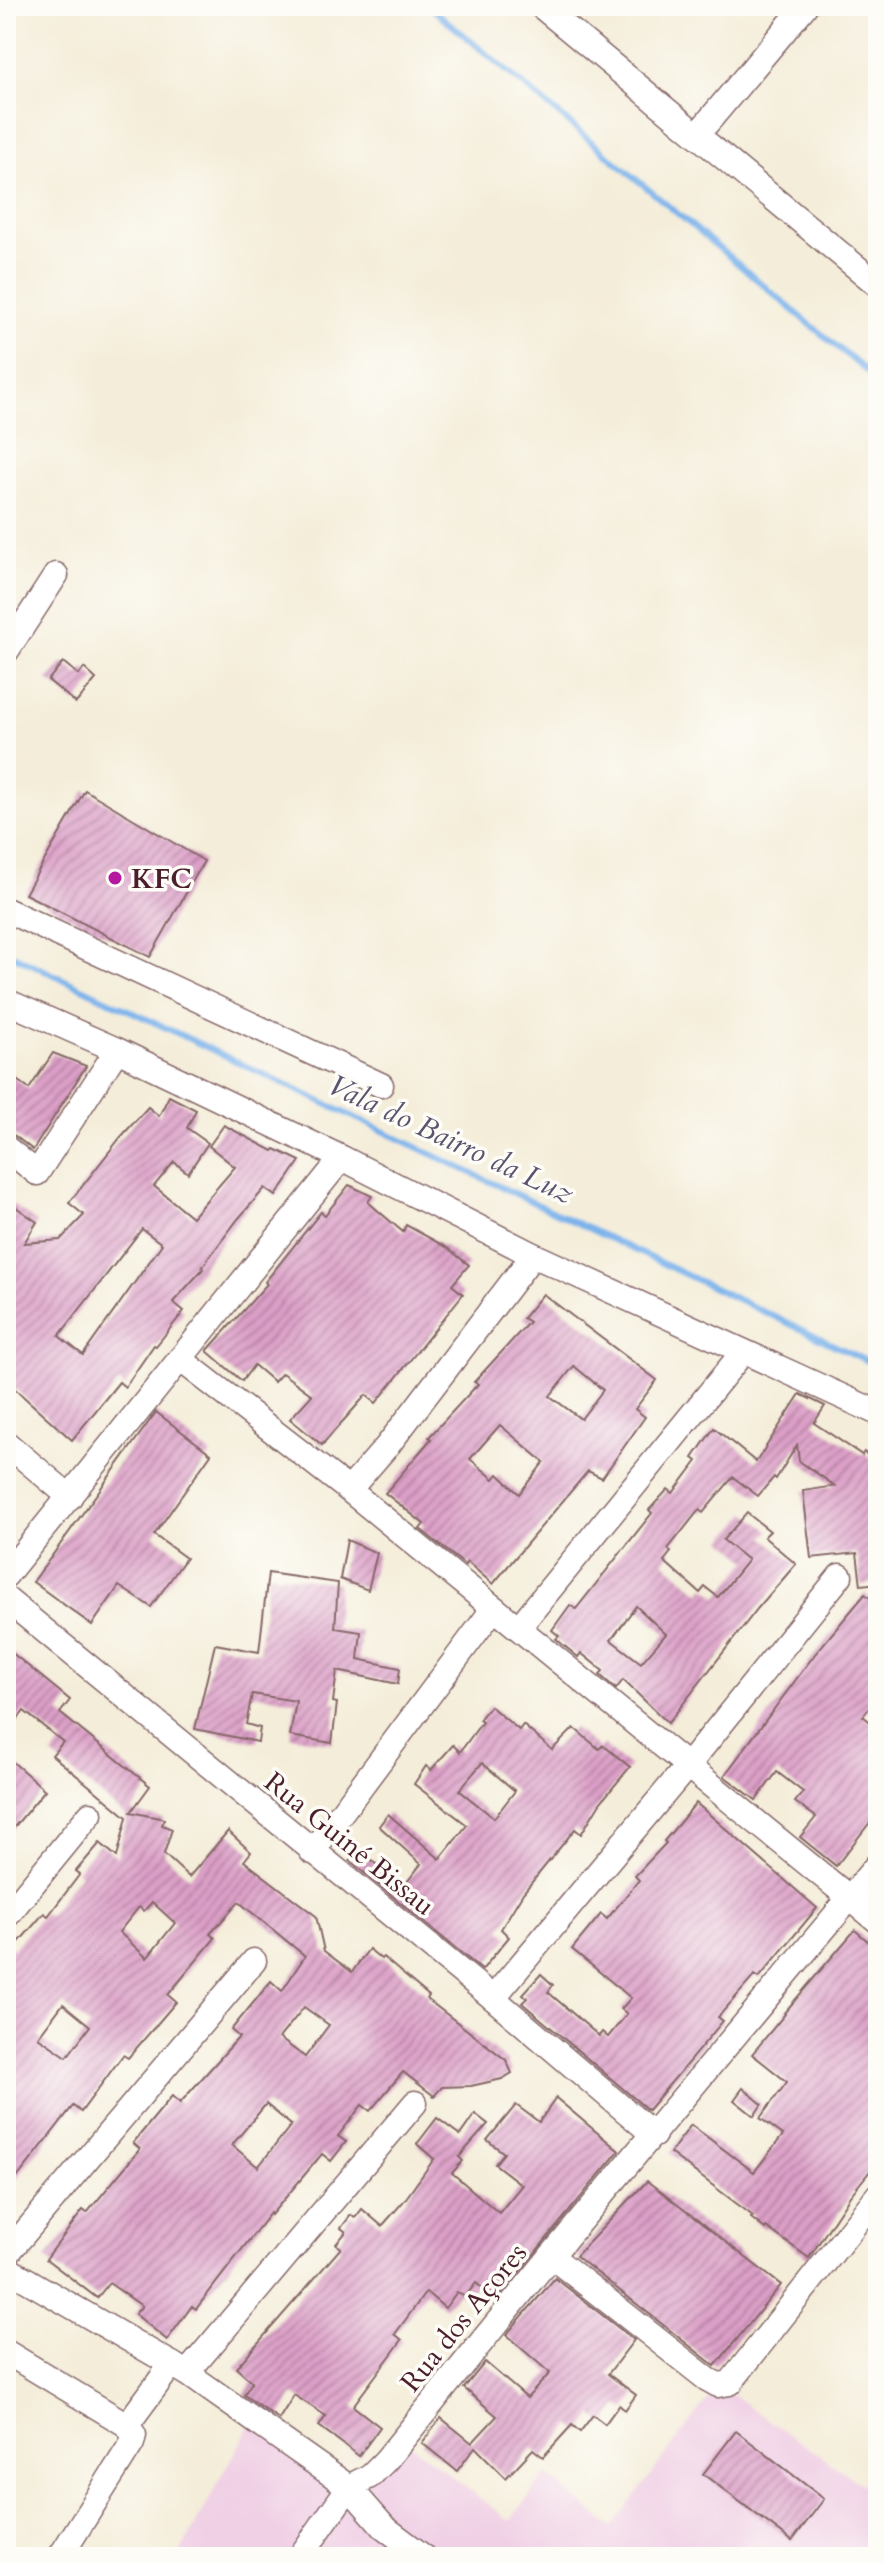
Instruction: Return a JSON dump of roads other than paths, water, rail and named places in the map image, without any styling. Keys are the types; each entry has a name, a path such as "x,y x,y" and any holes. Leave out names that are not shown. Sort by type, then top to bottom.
{"street":[{"path":"541,6 878,285"},
{"path":"697,135 805,6"},
{"path":"6,652 56,575"},
{"path":"6,910 381,1085"},
{"path":"6,1001 117,1050 342,1158 533,1255 878,1413"},
{"path":"6,1148 37,1173 117,1050"},
{"path":"6,1575 342,1158"},
{"path":"349,1490 388,1445 533,1255"},
{"path":"519,1627 743,1352"},
{"path":"180,1359 349,1490 878,1921"},
{"path":"6,1443 70,1497"},
{"path":"493,1998 689,1764 840,1576"},
{"name":"Rua Guiné Bissau","path":"6,1599 493,1998 654,2135"},
{"path":"312,1852 494,1608"},
{"path":"6,1917 90,1814"},
{"name":"Rua dos Açores","path":"349,2487 370,2476 386,2460 551,2256 878,1864"},
{"path":"6,2255 254,1961"},
{"path":"127,2425 415,2103"},
{"path":"551,2256 707,2379 718,2385 730,2383 878,2195"},
{"path":"6,2268 179,2369 349,2487 384,2527 424,2557"},
{"path":"6,2352 127,2425 134,2435 132,2443 60,2557"},
{"path":"300,2557 349,2487"}],"waterway":[{"path":"429,6 878,381"},
{"name":"Vala do Bairro da Luz","path":"6,952 878,1366"}],"place":[{"name":"KFC","path":"115,878"}]}
